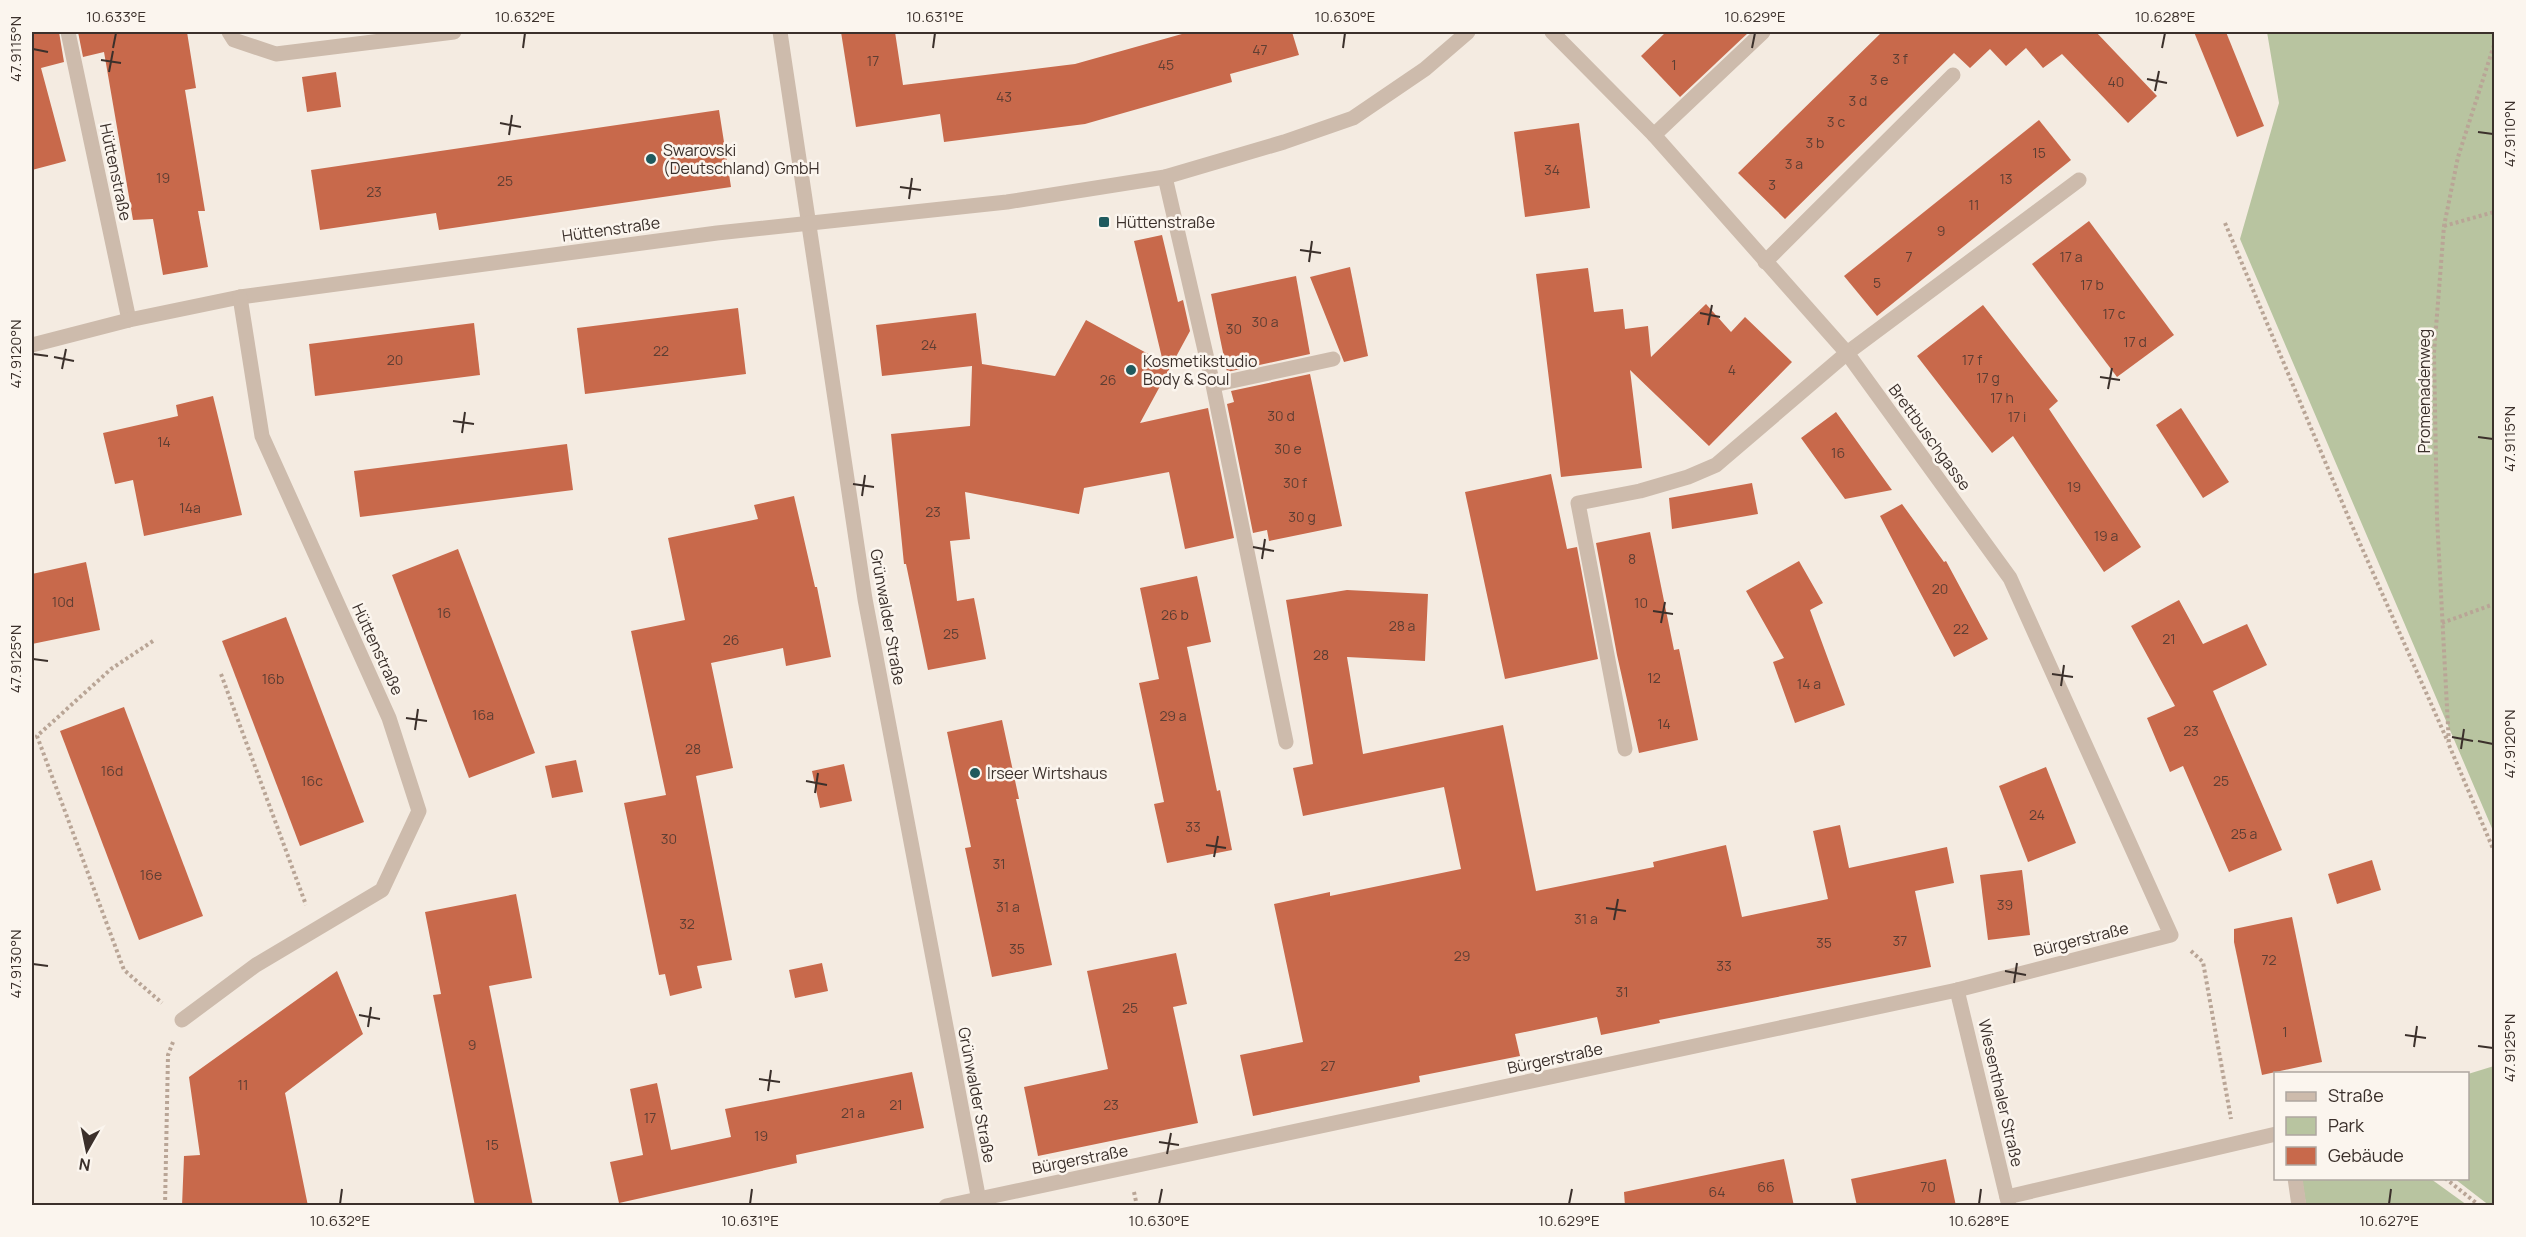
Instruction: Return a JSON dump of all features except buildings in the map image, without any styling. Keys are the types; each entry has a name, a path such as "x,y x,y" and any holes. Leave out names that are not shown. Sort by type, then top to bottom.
{"street":[{"name":"Hüttenstraße","path":"68,32 129,320"},
{"path":"230,32 234,40 276,54 454,32"},
{"name":"Grünwalder Straße","path":"780,32 865,599 979,1202"},
{"name":"Hüttenstraße","path":"32,345 129,320 240,297 808,222 1007,202 1165,177 1284,142 1353,118 1425,69 1468,32"},
{"name":"Brettbuschgasse","path":"1552,32 1654,135 1847,353 2010,578 2170,935"},
{"path":"1654,135 1763,32"},
{"path":"1765,262 1953,75"},
{"path":"1165,177 1213,385 1286,742"},
{"path":"1625,749 1578,503 1640,492 1688,477 1716,465 1847,353 2079,180"},
{"name":"Hüttenstraße","path":"182,1020 256,966 315,928 382,890 419,811 389,718 262,436 240,297"},
{"path":"1213,385 1333,359"},
{"name":"Bürgerstraße","path":"946,1206 979,1202 1957,990 2170,935"},
{"name":"Wiesenthaler Straße","path":"1957,990 2008,1201"},
{"path":"2008,1201 2274,1134"},
{"path":"2295,1180 2300,1206"}],"path":[{"name":"Promenadenweg","path":"2449,745 2442,623 2434,353 2444,226 2458,157 2494,45"},
{"path":"2444,226 2494,213"},
{"name":"Promenadenweg","path":"2225,223 2350,520 2494,851"},
{"path":"2442,623 2494,604"},
{"path":"153,641 111,669 37,736 124,970 182,1020 168,1055 165,1206"},
{"path":"221,674 315,928"},
{"path":"2170,935 2203,962 2235,1143"},
{"path":"2446,1180 2481,1206"}],"green space":[{"path":"2267,32 2494,32 2494,833 2240,239 2279,103"},
{"path":"2494,1066 2494,1205 2490,1206 2456,1180 2469,1180 2469,1074"},
{"path":"2302,1180 2432,1180 2467,1205 2306,1205"}],"place":[{"name":"Swarovski (Deutschland) GmbH","path":"651,159"},
{"name":"Hüttenstraße","path":"1104,222"},
{"name":"Kosmetikstudio Body & Soul","path":"1131,370"},
{"name":"Irseer Wirtshaus","path":"975,773"}]}
